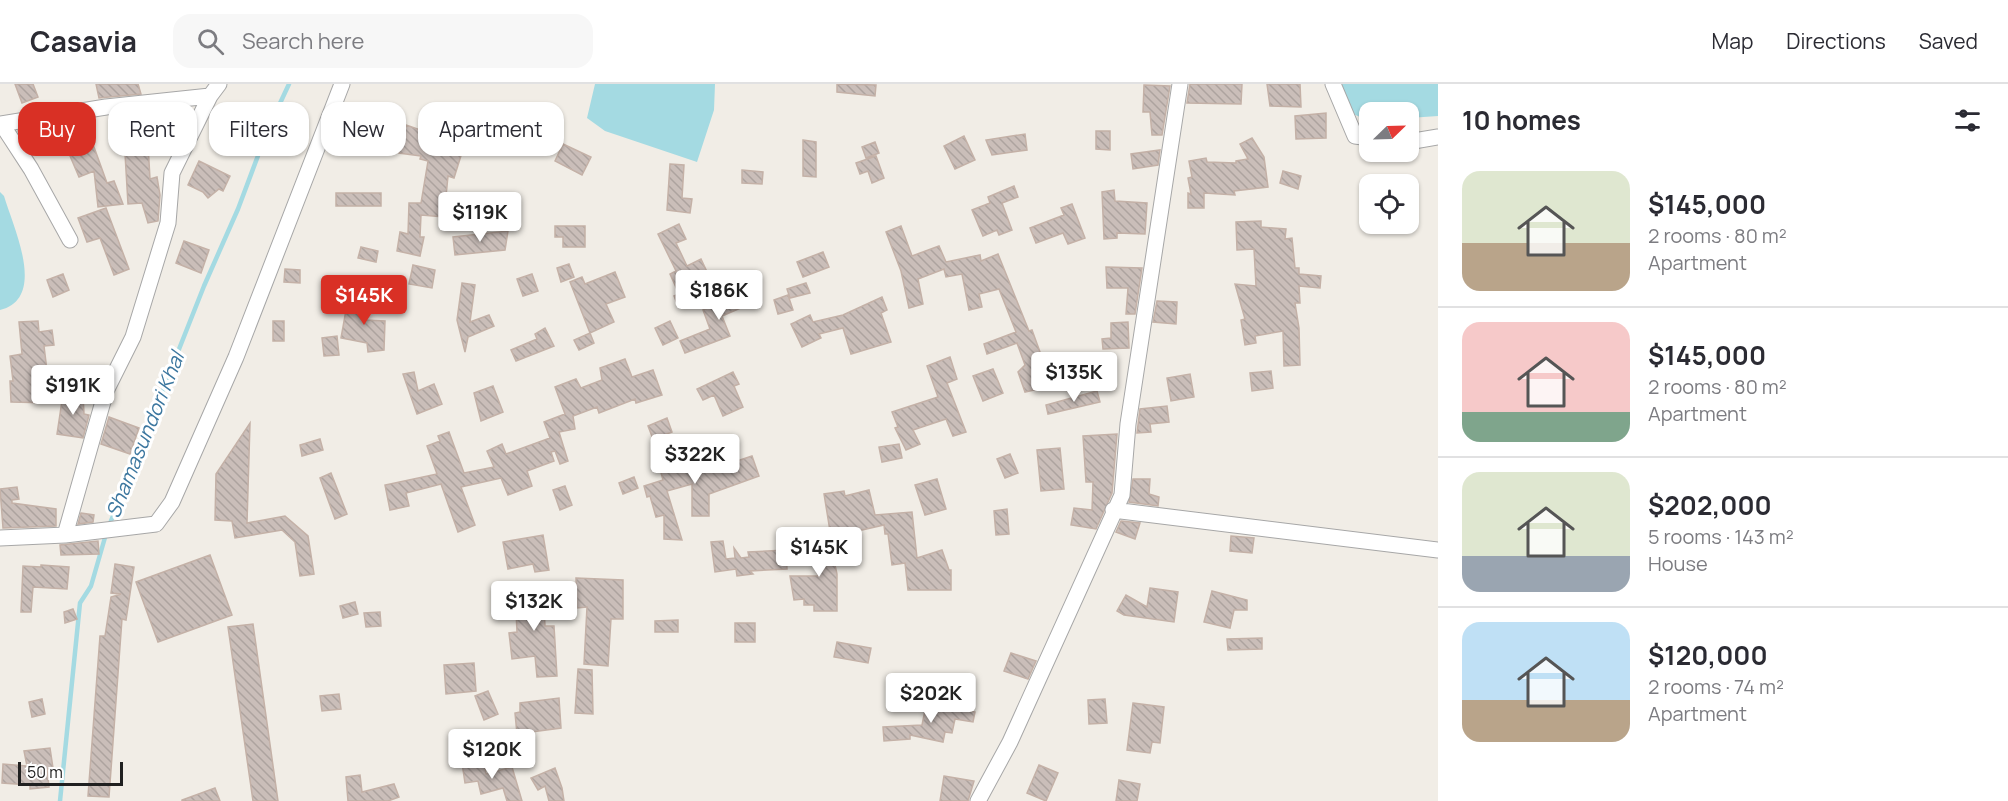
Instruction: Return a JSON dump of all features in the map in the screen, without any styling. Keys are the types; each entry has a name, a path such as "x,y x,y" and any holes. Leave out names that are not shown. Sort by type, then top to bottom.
{"street":[{"path":"0,538 65,536 156,524 172,502 236,357 342,84"},
{"path":"978,801 1010,742 1113,510 1122,495 1128,424 1180,84"},
{"path":"1333,84 1354,136 1359,137"},
{"path":"65,536 106,391 132,337 168,223 172,173 215,90"},
{"path":"0,125 215,90"},
{"path":"0,125 3,126 31,169 70,240"},
{"path":"1419,140 1438,137"},
{"path":"1113,510 1438,550"}],"water":[{"path":"595,84 715,84 714,110 697,162 605,131 587,118"},
{"path":"1342,84 1438,84 1438,116 1419,117 1419,102 1359,102 1359,117 1351,113"},
{"path":"0,192 4,196 19,243 25,277 22,291 14,303 0,310"}],"building":[{"path":"15,84 33,84 38,97 22,102"},
{"path":"96,84 138,84 141,94 99,98"},
{"path":"837,84 876,85 875,96 837,92"},
{"path":"1190,84 1242,84 1241,104 1187,103"},
{"path":"1267,84 1300,84 1301,107 1270,106"},
{"path":"1144,85 1170,86 1162,135 1152,135 1150,112 1143,112"},
{"path":"1326,113 1326,138 1296,139 1295,116"},
{"path":"406,125 418,129 418,156 406,154"},
{"path":"1096,131 1110,131 1110,150 1096,149"},
{"path":"1025,134 1027,150 992,155 986,140"},
{"path":"964,136 975,160 955,169 944,146"},
{"path":"1252,138 1264,157 1268,187 1234,191 1235,195 1204,193 1204,208 1188,208 1188,193 1191,194 1188,178 1192,177 1189,161 1206,158 1207,162 1236,163 1236,161 1248,159 1240,144"},
{"path":"803,140 816,142 816,177 803,176"},
{"path":"875,142 879,153 866,158 862,147"},
{"path":"564,144 591,157 582,175 555,161 557,156 564,156"},
{"path":"1160,150 1158,165 1133,169 1131,154"},
{"path":"96,153 107,183 114,181 123,204 98,207 94,171 79,177 70,156 96,156"},
{"path":"125,156 149,156 150,179 157,177 160,195 158,221 148,223 142,203 128,204"},
{"path":"421,156 461,156 454,178 448,176 444,217 421,215 420,237 424,237 420,256 397,251 400,232 408,234 409,203 421,203 428,161 420,159"},
{"path":"876,156 884,178 872,183 868,171 860,174 856,163"},
{"path":"199,161 230,176 223,191 219,189 208,198 203,192 188,185"},
{"path":"670,164 684,165 682,198 692,199 690,213 667,210"},
{"path":"742,170 763,172 762,184 742,183"},
{"path":"1283,171 1301,176 1298,189 1280,183"},
{"path":"1014,186 1018,197 1002,203 1012,230 999,235 997,230 983,236 972,210 990,203 988,197"},
{"path":"1114,190 1115,201 1147,203 1145,234 1117,233 1117,238 1104,239 1102,192"},
{"path":"336,193 381,193 381,206 336,206"},
{"path":"1072,204 1085,238 1068,244 1063,233 1036,243 1030,228 1064,215 1061,208"},
{"path":"106,208 129,269 114,275 100,238 87,242 78,218"},
{"path":"1261,221 1261,227 1286,229 1285,239 1292,238 1295,268 1299,268 1299,274 1321,276 1320,288 1299,286 1300,303 1295,303 1299,328 1300,365 1284,366 1283,331 1255,336 1256,343 1245,345 1241,320 1245,319 1235,284 1256,286 1254,249 1237,250 1236,222"},
{"path":"679,224 686,239 676,243 687,266 701,259 708,274 689,285 695,299 678,306 674,296 679,294 670,274 676,271 658,234"},
{"path":"555,226 585,226 585,247 563,247 563,237 555,237"},
{"path":"901,226 912,256 939,246 946,262 980,255 981,261 998,254 1029,331 1032,330 1048,374 1040,377 1043,388 1025,392 1018,372 1025,365 1017,343 987,354 984,344 1016,332 999,289 979,294 982,307 969,310 962,274 946,277 944,269 918,279 923,304 909,308 901,271 886,232"},
{"path":"508,231 505,250 455,255 453,237"},
{"path":"184,241 209,250 201,273 176,263"},
{"path":"361,247 378,251 376,262 358,258"},
{"path":"823,252 829,267 803,277 797,262"},
{"path":"569,264 574,277 561,282 557,268"},
{"path":"413,265 435,270 432,288 409,284"},
{"path":"1106,267 1142,268 1135,314 1126,314 1128,288 1107,288"},
{"path":"285,269 300,270 300,283 284,282"},
{"path":"615,272 625,297 606,304 614,322 590,333 570,282 582,277 585,284"},
{"path":"63,274 69,290 53,297 47,280"},
{"path":"532,274 538,291 523,296 517,279"},
{"path":"462,283 475,285 470,322 489,315 494,326 468,337 465,352 457,320"},
{"path":"806,283 810,293 790,298 787,289"},
{"path":"754,288 759,300 722,316 730,336 685,353 680,341 710,329 703,310"},
{"path":"355,294 369,296 365,320 385,321 384,350 368,352 367,343 341,338 346,310 352,311"},
{"path":"788,295 793,310 778,314 774,300"},
{"path":"882,297 887,310 881,313 891,342 851,354 843,328 819,334 821,338 802,347 791,324 810,315 813,322 843,315"},
{"path":"1157,301 1177,302 1176,324 1153,322"},
{"path":"38,321 39,332 52,330 54,345 44,346 51,403 11,402 10,381 13,381 10,356 22,354 19,322"},
{"path":"273,321 284,321 284,341 273,341"},
{"path":"670,321 678,338 663,345 655,328"},
{"path":"1128,322 1129,348 1103,349 1102,339 1111,338 1111,323"},
{"path":"545,328 554,346 516,361 511,350 537,339 535,334"},
{"path":"590,333 594,343 579,350 574,340"},
{"path":"337,336 339,355 324,356 322,338"},
{"path":"950,357 957,379 947,383 966,432 953,436 946,419 913,430 920,444 906,450 895,428 898,427 892,412 938,397 927,366"},
{"path":"625,359 632,377 653,370 662,395 636,403 635,399 599,413 597,407 573,416 575,429 559,432 568,461 560,464 555,451 551,452 554,461 527,471 532,486 508,495 501,478 461,487 475,525 458,532 441,484 406,493 409,506 390,510 385,485 437,474 427,446 440,441 438,436 449,432 464,473 494,467 487,451 502,444 506,454 550,438 544,422 565,414 555,387 576,379 581,388 602,380 600,368"},
{"path":"993,369 1003,393 983,401 973,376"},
{"path":"1271,371 1273,388 1252,391 1250,373"},
{"path":"414,372 418,391 434,384 442,404 417,414 403,374"},
{"path":"733,372 739,384 734,386 743,407 723,416 714,395 703,400 697,389"},
{"path":"1190,374 1194,397 1171,401 1167,378"},
{"path":"493,386 503,412 481,421 474,393"},
{"path":"1097,391 1100,402 1048,414 1046,405"},
{"path":"83,393 84,414 89,415 83,438 57,434 63,394"},
{"path":"1167,406 1169,422 1150,424 1151,432 1137,433 1140,409"},
{"path":"109,417 139,428 130,454 101,444"},
{"path":"667,418 672,432 653,439 648,426"},
{"path":"250,423 247,523 285,516 308,536 314,574 300,576 295,542 282,530 235,538 232,521 215,520 216,474"},
{"path":"1117,434 1112,493 1096,529 1071,525 1074,508 1092,510 1093,482 1086,482 1083,436"},
{"path":"320,439 323,450 302,456 300,445"},
{"path":"679,441 686,465 708,461 711,466 732,458 734,462 752,456 759,476 709,494 709,516 692,516 692,484 667,491 682,540 664,539 664,515 656,517 650,496 647,497 644,486 663,480 660,469 672,466 666,446"},
{"path":"899,444 902,458 882,462 879,447"},
{"path":"1060,448 1064,489 1041,491 1037,450"},
{"path":"1010,454 1018,473 1005,478 997,459"},
{"path":"331,473 347,514 335,519 320,478"},
{"path":"634,477 638,488 623,494 619,483"},
{"path":"937,479 946,509 925,515 915,485"},
{"path":"1133,479 1150,479 1149,494 1159,497 1158,506 1129,502"},
{"path":"565,486 572,505 560,510 553,490"},
{"path":"17,487 19,499 12,500 12,503 56,509 56,526 3,528 0,489"},
{"path":"869,490 875,515 912,512 917,558 942,550 949,570 951,570 951,590 908,590 905,563 892,565 888,534 885,534 884,525 831,537 824,494 844,491 845,496"},
{"path":"1007,509 1009,534 996,535 994,511"},
{"path":"81,513 94,515 93,522 78,524"},
{"path":"1121,521 1140,523 1135,539 1116,532"},
{"path":"828,533 837,574 837,611 814,611 814,605 804,605 804,599 794,600 790,576 818,576 809,537"},
{"path":"543,535 549,570 535,572 533,564 508,569 503,542"},
{"path":"1231,536 1254,538 1252,553 1230,551"},
{"path":"98,541 99,554 61,555 60,545"},
{"path":"723,541 726,559 735,558 734,548 741,558 749,557 748,552 786,550 787,569 750,571 753,574 737,576 736,569 715,572 711,542"},
{"path":"210,555 232,615 158,642 136,582"},
{"path":"115,564 134,567 126,620 122,619 109,797 88,796 100,636 105,636 111,597 121,594 111,593"},
{"path":"41,565 69,567 67,589 33,587 31,612 21,612 23,566 41,567"},
{"path":"576,578 623,580 623,619 611,619 608,666 584,664 587,607 577,608"},
{"path":"543,587 545,626 554,626 557,676 537,677 535,656 512,659 509,633 517,632 515,589"},
{"path":"1150,588 1178,592 1174,622 1124,615 1117,611 1126,595 1147,607"},
{"path":"1212,591 1247,600 1247,610 1234,610 1230,628 1204,622"},
{"path":"355,602 358,614 343,618 340,606"},
{"path":"73,609 77,619 65,623 64,612"},
{"path":"380,612 381,626 366,627 364,613"},
{"path":"678,620 678,632 655,632 655,621"},
{"path":"735,623 755,623 755,642 735,642"},
{"path":"253,624 278,801 253,801 228,627"},
{"path":"1262,638 1262,649 1228,650 1227,639"},
{"path":"837,642 871,648 868,663 834,657"},
{"path":"1011,653 1036,661 1028,679 1004,671"},
{"path":"474,663 476,691 446,694 444,665"},
{"path":"578,669 592,670 593,714 575,713"},
{"path":"488,691 498,714 484,720 475,696"},
{"path":"339,694 341,709 322,711 320,696"},
{"path":"559,698 561,728 517,734 515,713 520,712 520,703"},
{"path":"42,699 45,714 32,717 29,702"},
{"path":"1105,699 1107,723 1089,724 1088,700"},
{"path":"927,701 975,712 973,722 955,719 952,733 945,732 943,742 910,735 910,739 884,741 883,727 922,725"},
{"path":"1133,703 1164,707 1160,743 1152,742 1150,753 1127,750"},
{"path":"50,748 53,768 47,769 49,787 30,789 30,785 2,783 3,764 27,766 24,751"},
{"path":"484,760 486,774 512,767 522,801 507,801 503,788 481,794 478,781 465,783 462,763"},
{"path":"1039,765 1058,773 1046,801 1027,793"},
{"path":"555,768 564,801 549,801 545,786 538,790 531,778"},
{"path":"360,775 362,792 394,784 399,797 388,801 348,801 346,777"},
{"path":"944,776 974,781 968,801 940,801"},
{"path":"1119,780 1140,784 1137,801 1116,801"},
{"path":"215,788 220,801 182,801 182,800"}],"waterway":[{"name":"Shamasundori Khal","path":"109,526 204,286 238,209 268,129 289,84"},
{"name":"Shamasundori Khal","path":"60,801 80,603 91,586 106,534"}]}
